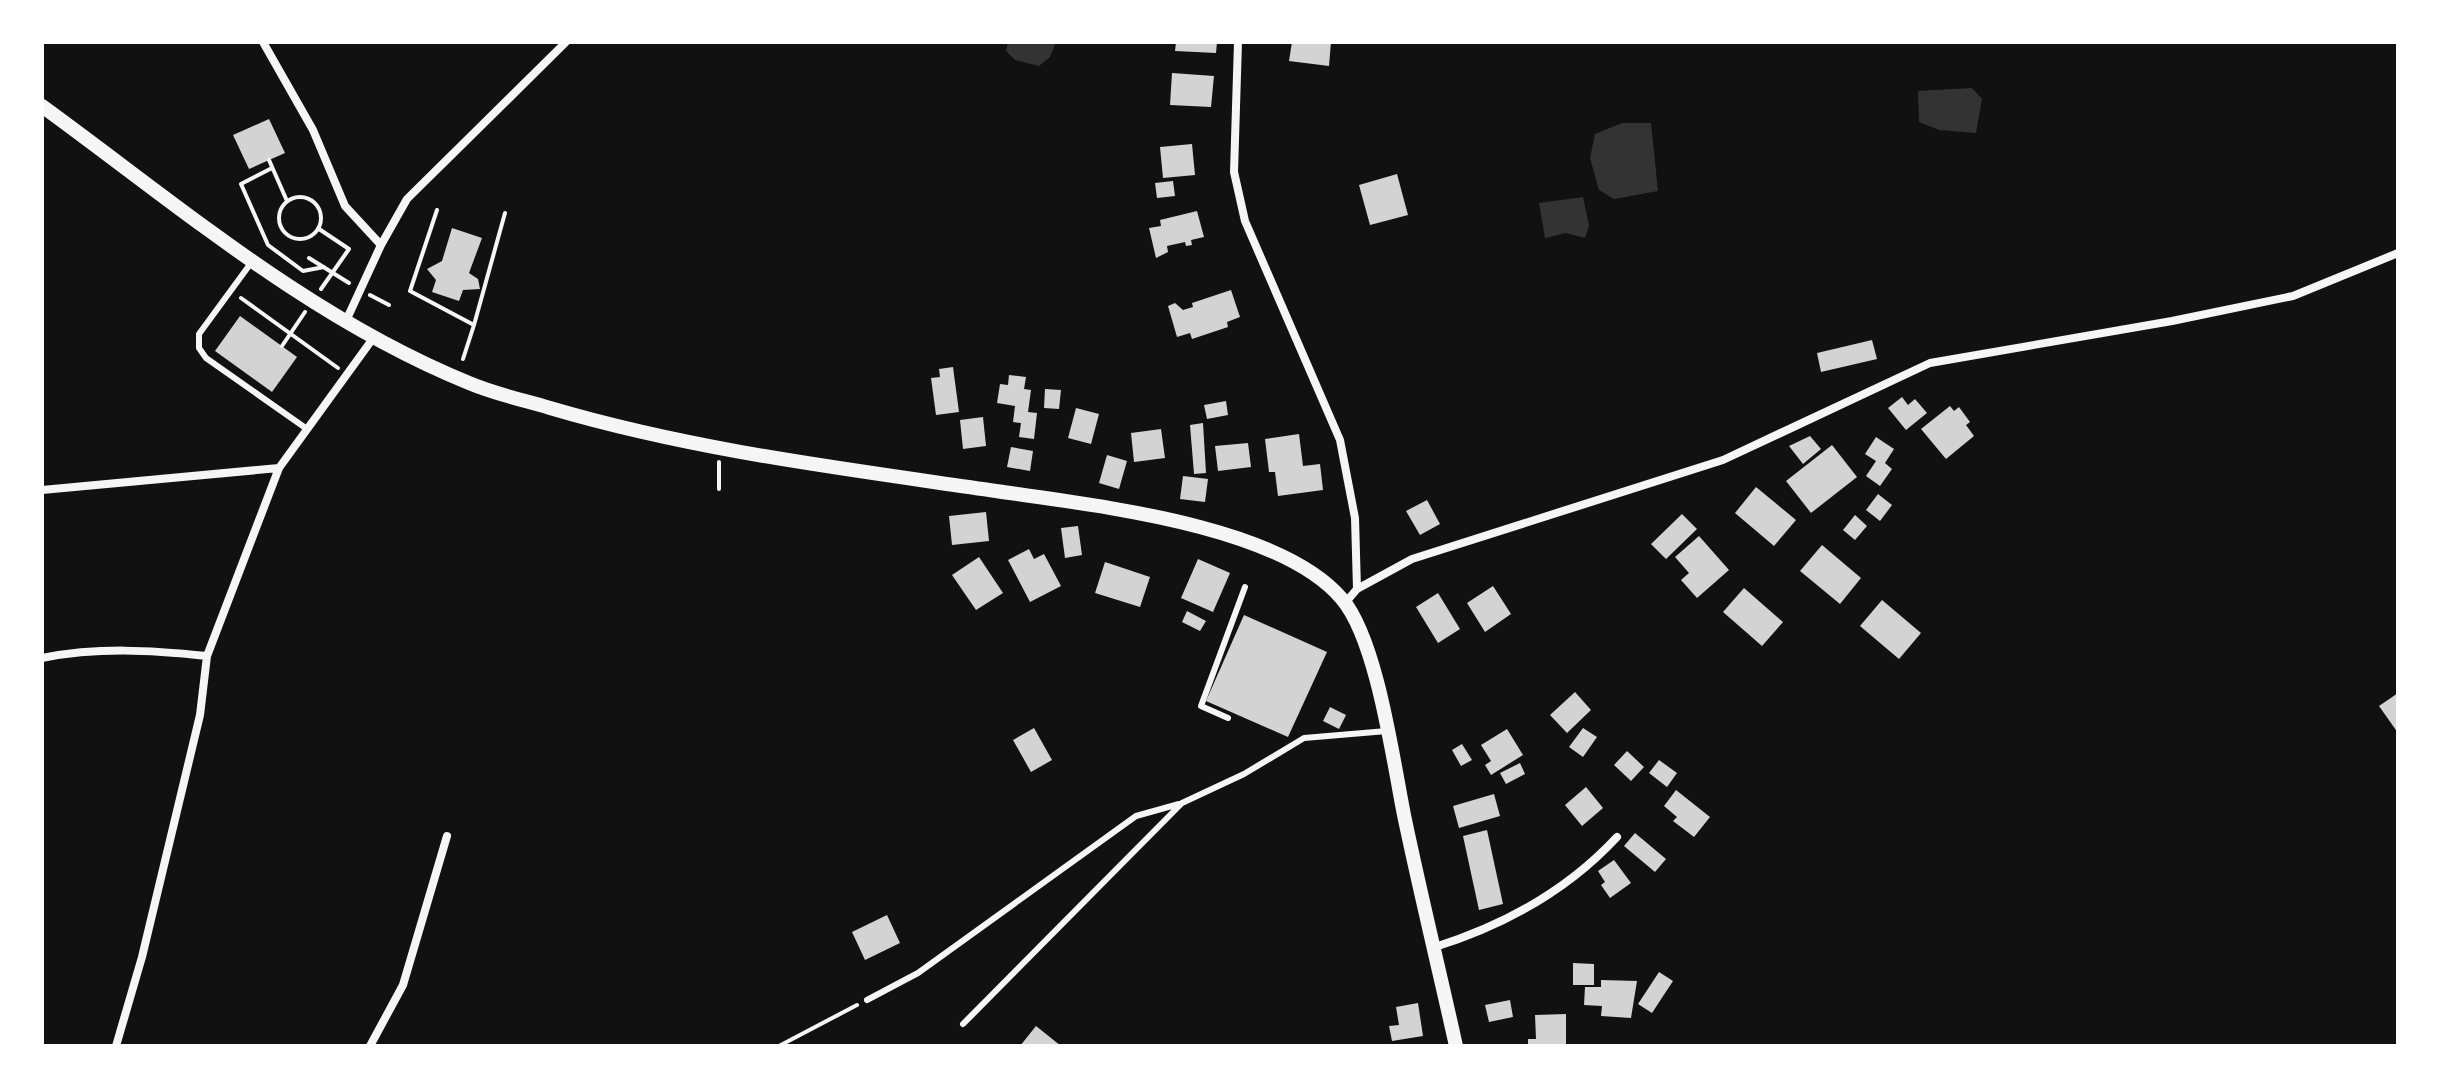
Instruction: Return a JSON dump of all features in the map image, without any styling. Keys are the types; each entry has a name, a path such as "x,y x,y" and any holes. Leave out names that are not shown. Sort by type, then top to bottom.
{"street":[{"path":"263,42 313,130 345,206 381,245"},
{"path":"345,323 381,245 407,199 566,42"},
{"path":"1238,42 1234,172 1245,221 1340,440 1355,518 1357,589"},
{"path":"42,106 345,323 471,385 629,431 766,457 1145,513 1249,543 1291,559 1321,577 1346,602 1358,625 1389,730 1404,815 1456,1046"},
{"path":"1346,602 1357,589 1412,559 1723,460 1930,363 2172,321 2293,296 2398,253"},
{"path":"116,1046 142,957 200,715 207,656 279,468 374,337"},
{"path":"42,490 279,468"},
{"path":"42,658 76,651 138,649 207,656"},
{"path":"370,1046 403,985 447,836"},
{"path":"1435,947 1525,910 1576,877 1617,837"}],"lane":[{"path":"253,260 199,334 199,348 206,358 307,429"},
{"path":"1228,718 1201,706 1245,587"},
{"path":"867,1000 918,973 1136,816 1182,803 1244,774 1304,738 1389,730"},
{"path":"963,1024 1182,803"}],"path":[{"path":"269,160 287,201 279,220 284,232 302,240 319,229 322,215"},
{"path":"272,168 239,183 268,245 303,271 324,267"},
{"path":"287,201 308,198 322,215"},
{"path":"437,210 410,291 474,325"},
{"path":"322,215 332,211"},
{"path":"463,359 505,213"},
{"path":"319,229 349,249 319,292"},
{"path":"309,258 332,273"},
{"path":"229,290 348,374"},
{"path":"282,346 307,310"},
{"path":"719,460 719,489"},
{"path":"779,1046 867,1000"}],"shaded area":[{"path":"1008,42 1056,42 1050,57 1039,66 1015,60 1006,51"},
{"path":"1972,88 1982,99 1976,133 1939,130 1919,122 1918,91"},
{"path":"1622,123 1651,123 1658,191 1614,199 1599,190 1590,158 1595,134"},
{"path":"1583,197 1589,226 1585,238 1566,233 1545,238 1539,203"}],"building":[{"path":"1176,42 1217,42 1216,53 1175,51"},
{"path":"1292,42 1331,42 1329,66 1289,61"},
{"path":"1172,73 1214,76 1211,107 1170,105"},
{"path":"269,119 285,153 249,169 233,135"},
{"path":"1192,144 1195,175 1163,178 1160,147"},
{"path":"1397,174 1408,215 1370,225 1359,185"},
{"path":"1173,181 1175,196 1157,198 1155,183"},
{"path":"1197,211 1204,237 1191,240 1192,245 1186,246 1185,242 1167,246 1168,252 1156,258 1149,228 1161,226 1160,220"},
{"path":"452,228 482,238 469,273 478,279 480,289 463,290 459,301 432,292 436,280 427,269 442,261"},
{"path":"1231,290 1240,317 1227,322 1228,327 1192,339 1190,333 1177,337 1168,306 1175,303 1183,310 1193,307 1192,303"},
{"path":"240,316 297,357 272,392 215,351"},
{"path":"1872,340 1877,359 1821,372 1817,353"},
{"path":"953,367 959,412 936,415 931,378 940,377 939,369"},
{"path":"1009,375 1026,377 1024,389 1031,390 1028,412 1037,413 1034,439 1019,437 1021,423 1013,422 1015,406 997,403 1000,384 1008,385"},
{"path":"1045,389 1061,390 1059,409 1044,408"},
{"path":"1902,397 1908,405 1915,399 1927,413 1906,430 1888,408"},
{"path":"1226,401 1228,415 1207,419 1204,405"},
{"path":"1950,406 1954,411 1959,407 1970,422 1966,425 1974,436 1946,459 1921,429"},
{"path":"1076,408 1099,414 1091,444 1068,438"},
{"path":"983,417 986,446 963,449 960,420"},
{"path":"1203,423 1206,473 1194,474 1190,425"},
{"path":"1161,429 1165,458 1134,462 1131,433"},
{"path":"1299,434 1303,466 1320,464 1323,490 1278,496 1275,472 1269,472 1265,439"},
{"path":"1810,436 1821,449 1803,464 1789,446"},
{"path":"1876,437 1894,449 1885,463 1892,469 1880,486 1866,476 1876,461 1865,454"},
{"path":"1248,443 1251,467 1218,471 1215,446"},
{"path":"1832,445 1857,477 1811,513 1786,481"},
{"path":"1011,447 1033,451 1030,471 1007,467"},
{"path":"1107,455 1127,461 1119,489 1099,483"},
{"path":"1183,476 1208,479 1205,502 1180,499"},
{"path":"1756,487 1796,520 1774,546 1735,513"},
{"path":"1878,494 1892,505 1880,521 1866,510"},
{"path":"1427,500 1440,524 1420,535 1406,511"},
{"path":"986,512 989,541 952,545 949,516"},
{"path":"1682,514 1697,529 1666,559 1651,544"},
{"path":"1855,515 1867,526 1855,540 1843,530"},
{"path":"1078,526 1082,555 1065,558 1061,528"},
{"path":"1699,536 1729,570 1697,598 1681,580 1689,573 1675,557"},
{"path":"1822,545 1861,578 1840,604 1800,571"},
{"path":"1029,549 1034,559 1044,554 1061,586 1030,602 1008,560"},
{"path":"979,557 1003,593 976,610 952,575"},
{"path":"1198,559 1230,573 1213,612 1181,598"},
{"path":"1105,562 1150,577 1140,607 1095,593"},
{"path":"1493,586 1511,614 1485,632 1467,603"},
{"path":"1744,588 1783,622 1762,646 1723,612"},
{"path":"1438,593 1460,629 1438,643 1416,607"},
{"path":"1882,600 1921,633 1899,659 1860,626"},
{"path":"1187,611 1206,621 1200,631 1182,622"},
{"path":"1244,615 1327,652 1288,737 1206,701"},
{"path":"1575,692 1591,710 1567,733 1550,715"},
{"path":"2398,693 2398,733 2379,706"},
{"path":"1330,707 1346,715 1339,729 1323,721"},
{"path":"1034,728 1052,760 1031,772 1013,740"},
{"path":"1583,728 1597,737 1583,757 1569,747"},
{"path":"1507,729 1523,755 1491,775 1485,765 1491,761 1481,745"},
{"path":"1462,744 1472,760 1461,766 1452,750"},
{"path":"1627,751 1644,767 1631,781 1614,765"},
{"path":"1659,760 1677,773 1667,787 1649,773"},
{"path":"1520,763 1525,774 1506,784 1500,773"},
{"path":"1586,787 1603,808 1582,826 1565,805"},
{"path":"1676,790 1710,817 1694,837 1673,821 1677,817 1664,806"},
{"path":"1494,794 1500,816 1459,828 1453,806"},
{"path":"1487,830 1503,904 1479,910 1463,836"},
{"path":"1635,833 1666,859 1655,872 1624,846"},
{"path":"1614,860 1631,883 1610,898 1601,885 1605,882 1598,871"},
{"path":"887,915 900,943 865,960 852,932"},
{"path":"1573,963 1594,964 1594,985 1573,985"},
{"path":"1659,972 1673,981 1652,1013 1638,1004"},
{"path":"1601,980 1637,981 1631,1018 1601,1016 1602,1006 1584,1005 1585,987 1601,987"},
{"path":"1510,1000 1513,1017 1489,1022 1485,1005"},
{"path":"1418,1003 1423,1036 1392,1041 1389,1026 1399,1025 1396,1007"},
{"path":"1566,1014 1566,1046 1528,1046 1528,1039 1536,1039 1535,1015"},
{"path":"1036,1026 1061,1046 1020,1046"}]}
